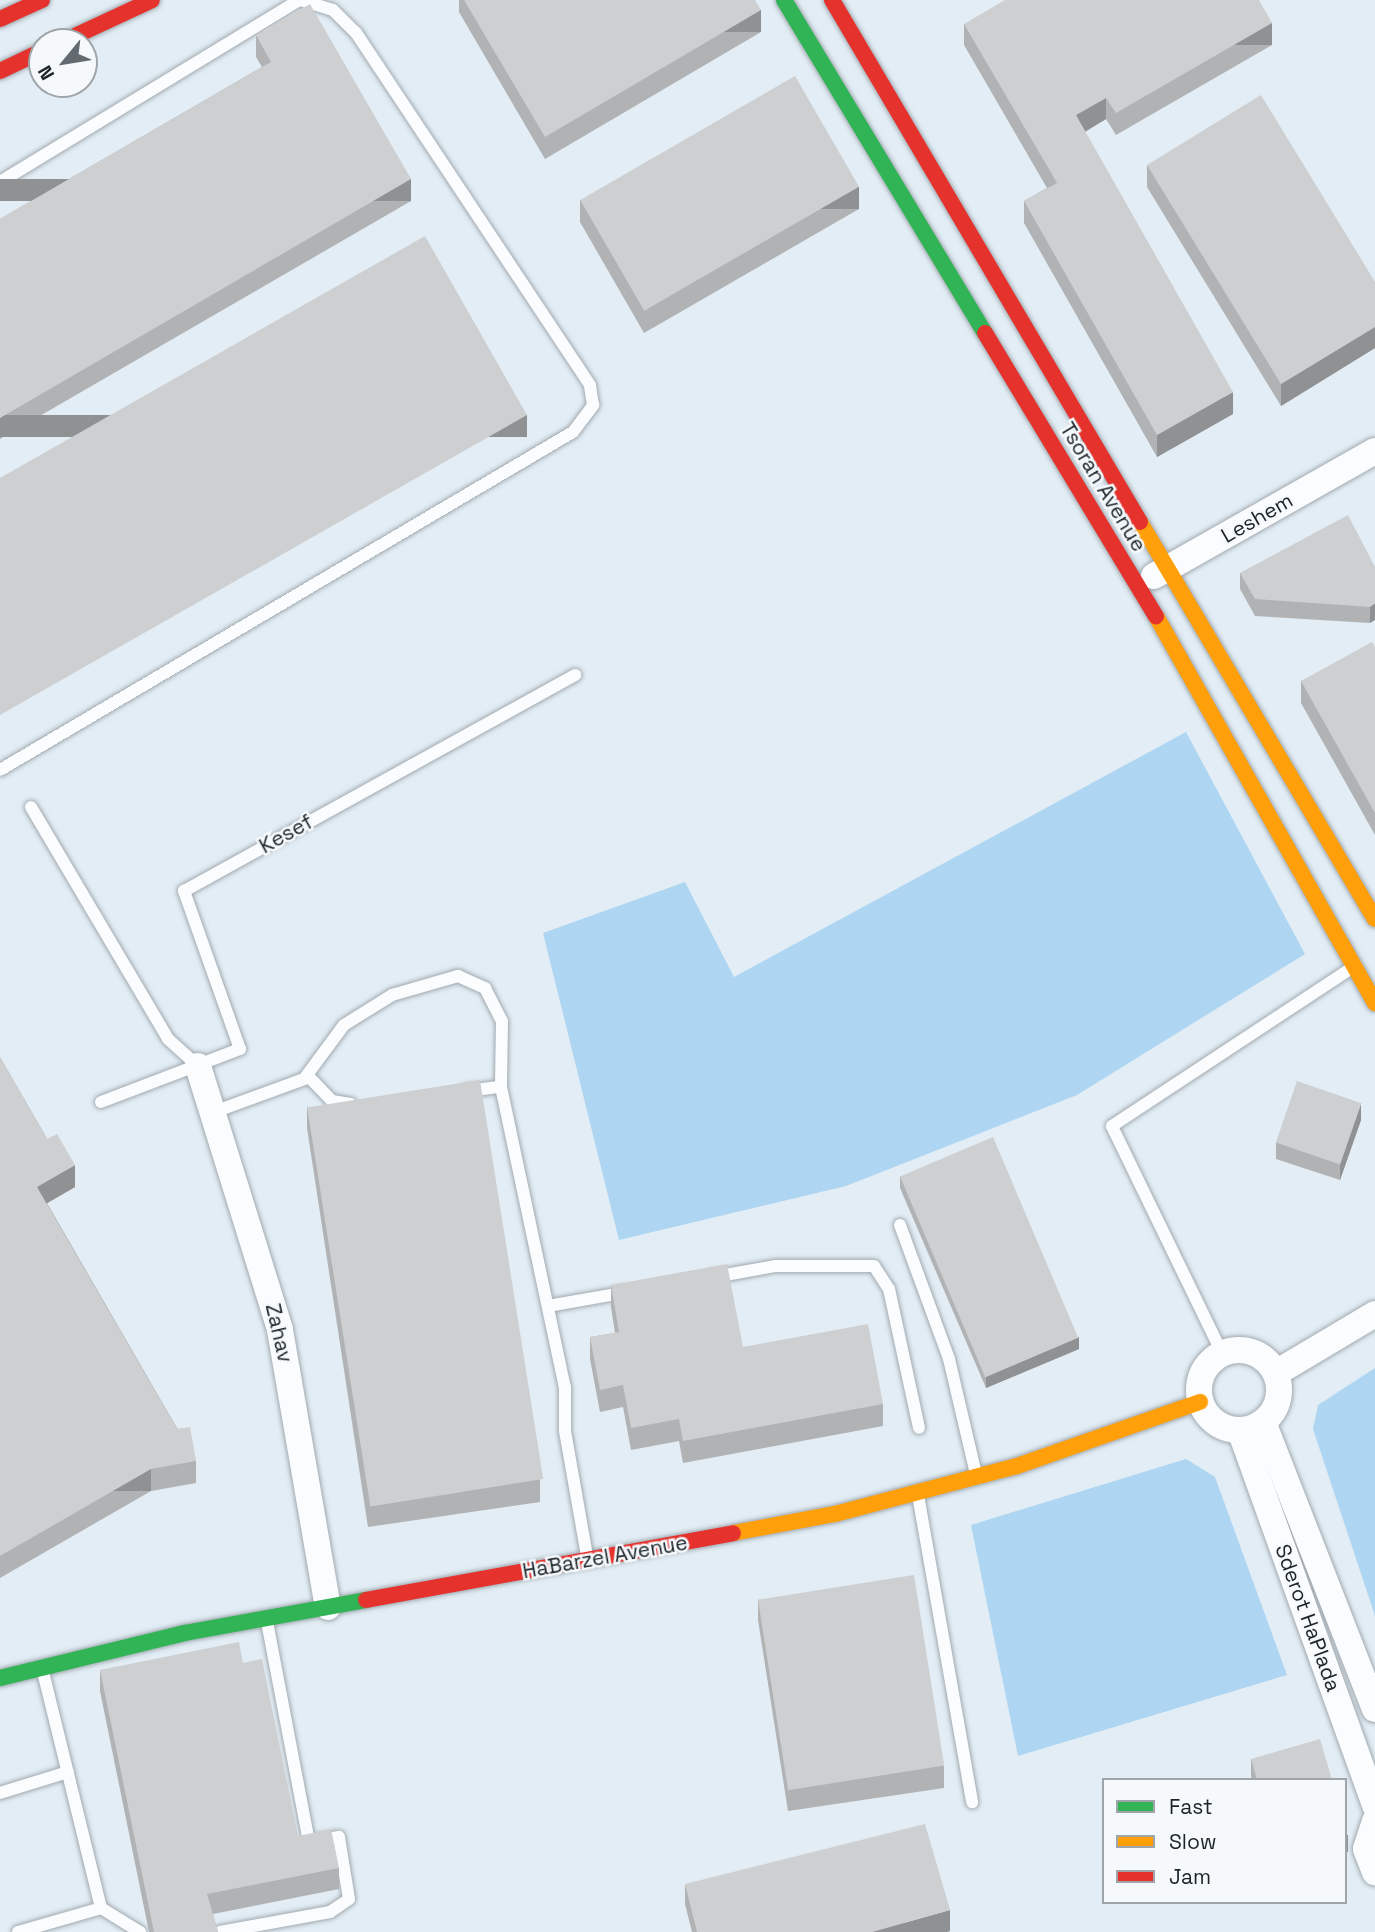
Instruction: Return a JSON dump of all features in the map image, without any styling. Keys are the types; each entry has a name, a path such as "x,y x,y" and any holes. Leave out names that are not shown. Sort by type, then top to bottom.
{"street":[{"path":"0,19 41,0"},
{"path":"92,28 152,0"},
{"name":"Tsoran Avenue","path":"784,0 1138,585 1375,1003"},
{"name":"Tsoran Avenue","path":"832,0 1171,566 1375,919"},
{"path":"0,71 28,58"},
{"name":"Leshem","path":"1138,585 1375,451"},
{"name":"Zahav","path":"198,1066 279,1329 328,1607"},
{"path":"1276,1373 1375,1314"},
{"path":"1247,1349 1276,1373 1278,1400 1251,1426 1216,1423 1200,1402 1200,1379 1222,1353 1247,1349"},
{"name":"HaBarzel Avenue","path":"0,1678 266,1619 587,1560 918,1494 977,1477 1200,1402"},
{"name":"Sderot HaPlada","path":"1251,1426 1375,1709"},
{"name":"Sderot HaPlada","path":"1251,1426 1375,1806"},
{"path":"1375,1821 1366,1849 1375,1872"}],"lane":[{"path":"0,182 300,0 333,10 356,33 590,385 590,412 573,432 0,770"},
{"name":"Kesef","path":"198,1066 240,1049 184,891 575,675"},
{"path":"31,807 168,1039 198,1066 101,1102"},
{"path":"1222,1353 1112,1126 1355,966"},
{"path":"214,1112 308,1076 353,1016 392,995 458,976 485,988 498,1006 501,1087 548,1306 587,1560"},
{"path":"308,1076 332,1101 370,1102"},
{"path":"448,1093 501,1087"},
{"path":"900,1225 949,1359 977,1477"},
{"path":"696,1280 776,1266 874,1266 889,1289 919,1428"},
{"path":"548,1306 642,1289"},
{"path":"918,1494 972,1802"},
{"path":"220,1932 330,1912 349,1899 339,1837 309,1842 266,1619"},
{"path":"43,1668 101,1908 140,1932"},
{"path":"0,1793 68,1772"},
{"path":"18,1932 101,1908"}],"shaded area":[{"path":"1186,732 1305,954 1077,1095 846,1186 619,1240 543,933 685,882 734,977"},
{"path":"1375,1368 1375,1616 1313,1429 1318,1405"},
{"path":"1186,1459 1215,1477 1287,1675 1018,1756 971,1525"}],"building":[{"path":"464,0 755,0 761,10 545,137"},
{"path":"1005,0 1259,0 1272,23 1116,113 1106,98 1076,115 1233,392 1157,435 1024,201 1057,183 964,24"},
{"path":"310,4 411,179 0,418 0,219 271,62 256,35"},
{"path":"795,76 859,187 644,311 580,200"},
{"path":"1261,95 1375,282 1375,327 1281,384 1147,165"},
{"path":"425,236 527,415 0,715 0,478"},
{"path":"1348,515 1375,567 1375,603 1370,607 1255,599 1240,573"},
{"path":"1372,642 1375,647 1375,813 1301,681"},
{"path":"0,1057 47,1139 57,1134 75,1165 37,1187 177,1429 190,1427 196,1461 151,1469 0,1556"},
{"path":"480,1080 543,1479 370,1506 307,1107"},
{"path":"1297,1081 1361,1103 1340,1165 1276,1142"},
{"path":"993,1137 1078,1338 985,1377 900,1176"},
{"path":"727,1264 743,1347 868,1324 883,1404 683,1441 679,1419 631,1428 623,1385 600,1390 590,1337 619,1332 611,1285"},
{"path":"914,1575 944,1766 788,1790 758,1600"},
{"path":"239,1642 243,1663 262,1659 298,1836 331,1829 339,1868 207,1894 218,1932 154,1932 100,1670"},
{"path":"1320,1739 1331,1778 1256,1778 1251,1759"},
{"path":"925,1824 950,1910 872,1932 697,1932 685,1884"}],"traffic: fast":[{"path":"784,0 985,333"},
{"path":"0,1678 185,1633 366,1600"}],"traffic: slow":[{"path":"1140,522 1375,919"},
{"path":"1156,616 1375,1003"},
{"path":"733,1533 835,1514 1017,1466 1200,1402"}],"traffic: jam":[{"path":"0,19 42,0"},
{"path":"92,28 152,0"},
{"path":"832,0 1140,522"},
{"path":"0,71 28,58"},
{"path":"985,333 1156,616"},
{"path":"366,1600 733,1533"}]}
